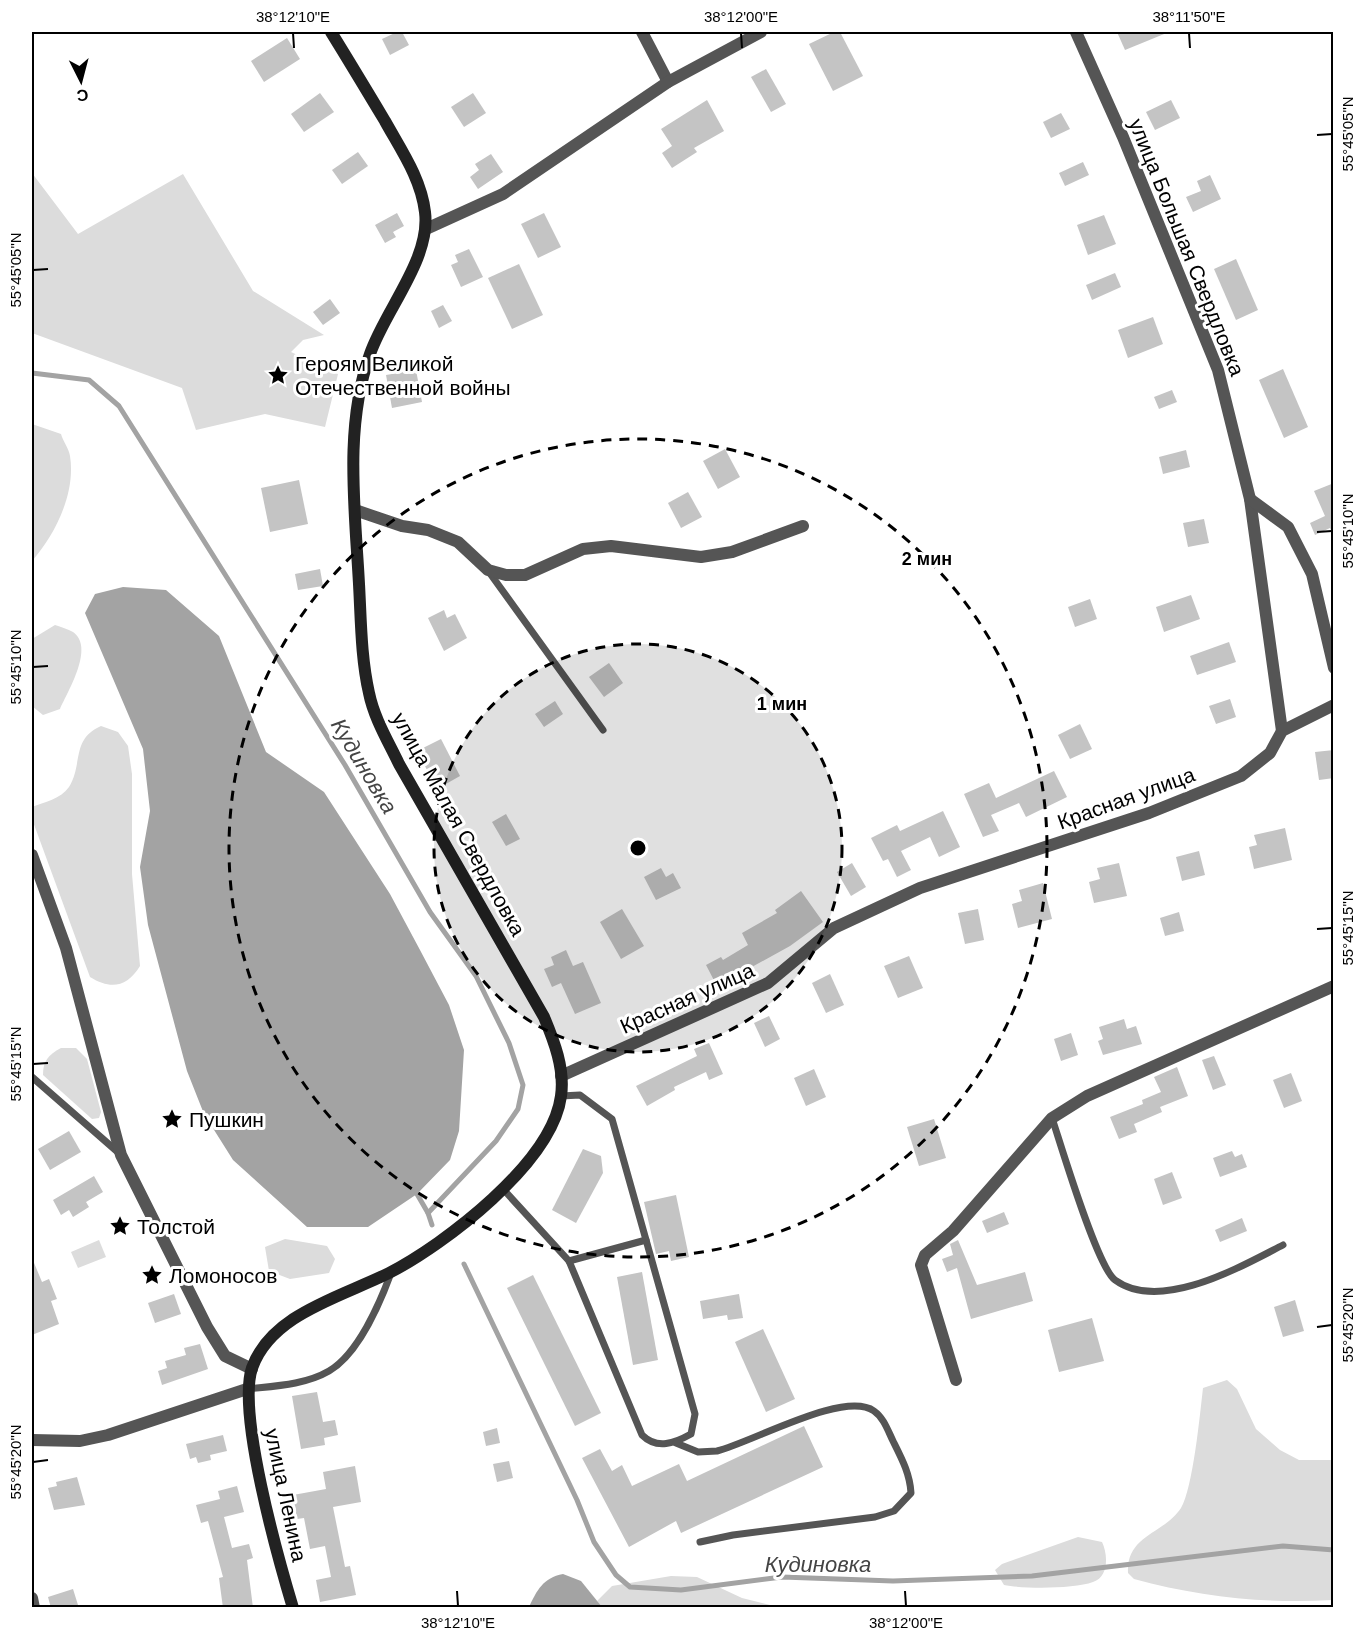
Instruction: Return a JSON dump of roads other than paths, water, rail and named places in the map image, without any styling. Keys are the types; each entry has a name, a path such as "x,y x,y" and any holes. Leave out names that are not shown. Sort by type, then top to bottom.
{"main road":[{"path":"331,32 413,170 422,194 426,229"},
{"name":"улица Малая Свердловка","path":"426,229 421,250 369,355 359,395 355,429 355,510 363,653 369,693 378,722 399,764 544,1017 556,1046 561,1076"},
{"path":"248,1389 252,1369 262,1347 277,1329 391,1272 455,1232 503,1189 545,1137 554,1119 561,1096 561,1076"},
{"name":"улица Ленина","path":"248,1389 265,1498 293,1608"}],"street":[{"path":"642,32 668,82"},
{"path":"426,229 503,194 668,82 761,32"},
{"name":"улица Большая Свердловка","path":"1076,32 1123,137 1218,370 1250,500 1282,731"},
{"path":"1250,500 1288,527 1312,574 1334,668"},
{"path":"355,510 402,526 428,530 458,542 488,570 506,575 525,575 583,549 611,546 701,557 732,552 803,526"},
{"path":"1282,731 1334,705"},
{"name":"Красная улица","path":"561,1076 768,983 834,928 920,888 1149,813 1241,776 1270,753 1282,731"},
{"path":"32,855 66,948 121,1155 213,1337 225,1356 252,1369"},
{"path":"956,1380 921,1265 925,1255 953,1231 1052,1118 1087,1096 1334,986"},
{"path":"32,1440 80,1441 108,1435 248,1389"},
{"path":"32,1598 34,1608"}],"lane":[{"path":"488,570 603,730"},
{"path":"32,1077 121,1155"},
{"path":"561,1096 580,1095 612,1119 695,1414 691,1434 676,1443"},
{"path":"1052,1118 1095,1244 1113,1279 1137,1290 1174,1290 1229,1273 1283,1245"},
{"path":"503,1189 569,1261 642,1435 649,1442 676,1443 699,1452 717,1451 832,1407 853,1404 873,1410 884,1422 910,1477 912,1493 894,1511 876,1517 733,1534 700,1542"},
{"path":"569,1261 646,1240"},
{"path":"248,1389 295,1383 329,1371 343,1360 364,1331 391,1272"}],"waterway":[{"name":"Кудиновка","path":"32,373 89,380 119,406 345,765 430,912 476,976 509,1043 523,1085 518,1109 496,1141 428,1213 432,1225"},
{"path":"417,1194 428,1213"},
{"name":"Кудиновка","path":"464,1264 577,1500 594,1542 616,1575 630,1587 681,1590 782,1577 893,1581 1032,1576 1283,1546 1334,1550"}],"place":[{"name":"Героям Великой Отечественной войны","path":"278,375"},
{"name":"Пушкин","path":"172,1119"},
{"name":"Толстой","path":"120,1226"},
{"name":"Ломоносов","path":"152,1275"}]}
